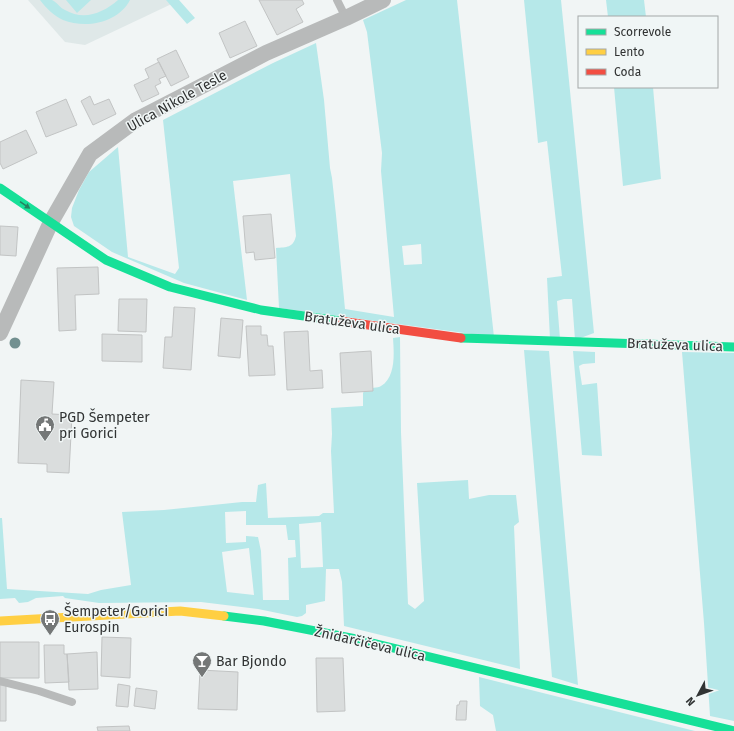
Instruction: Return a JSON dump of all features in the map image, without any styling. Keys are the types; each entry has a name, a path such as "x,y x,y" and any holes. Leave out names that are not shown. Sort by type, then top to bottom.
{"street":[{"name":"Ulica Nikole Tesle","path":"2,325 51,222 90,154 136,120 266,53 346,18 376,2"},
{"name":"Bratuževa ulica","path":"0,188 106,260 170,287 261,310 457,338 734,347"},
{"name":"Žnidarčičeva ulica","path":"0,621 180,611 264,621 356,639 734,731"}],"lane":[{"path":"338,0 346,18"},
{"path":"0,681 39,691 72,702"}],"shaded area":[{"path":"28,0 180,0 85,45 65,42"},
{"path":"40,0 52,0 63,9 72,13 86,15 100,12 118,0 130,0 125,8 110,19 91,24 81,24 63,20 50,12"},
{"path":"66,0 91,0 77,13"},
{"path":"166,0 179,0 195,18 187,24"},
{"path":"406,0 457,0 494,337 279,308 276,248 291,245 296,236 290,174 233,181 247,300 184,283 112,252 74,226 71,217 72,208 79,190 89,172 118,147 128,257 175,274 179,268 163,120 273,63 316,43 324,100 345,309 394,317 381,171 382,153 367,32 363,20","holes":["421,244 422,264 404,265 402,246"]},
{"path":"524,0 561,0 594,333 575,340 572,299 557,301 560,339 550,339 547,278 562,276 547,141 538,143"},
{"path":"606,0 644,0 646,16 608,16"},
{"path":"614,88 653,88 661,179 623,186"},
{"path":"400,337 401,432 408,604 415,609 424,601 417,483 468,480 469,499 489,495 516,495 519,522 514,526 520,669 344,626 342,582 339,569 326,569 325,601 306,605 306,613 297,617 258,609 201,602 99,603 65,598 63,596 36,598 28,602 19,603 15,598 0,599 0,518 2,518 7,589 88,594 101,590 131,585 122,512 256,502 258,485 266,483 268,518 319,516 323,513 334,513 331,451 331,408 363,406 363,393 366,388 380,387 386,382 392,371 394,351 393,338","holes":["246,511 246,525 286,525 288,540 295,540 296,557 288,558 289,600 263,600 261,551 258,537 246,536 246,542 226,543 225,512","321,522 323,567 301,568 299,524","249,548 254,595 227,592 222,552"]},
{"path":"524,350 549,351 578,685 552,677"},
{"path":"573,351 595,352 595,363 583,364 579,366 582,385 597,383 602,456 582,455"},
{"path":"682,352 734,353 734,721 710,716"},
{"path":"479,677 695,731 496,731 493,715 480,706"}],"building":[{"path":"259,0 302,0 304,4 296,9 303,22 277,35"},
{"path":"245,21 257,46 230,58 219,33"},
{"path":"176,50 189,77 171,86 157,59"},
{"path":"159,62 166,76 159,79 161,83 155,86 159,94 142,102 134,85 149,78 145,69"},
{"path":"90,96 94,105 109,99 116,114 93,125 81,101"},
{"path":"66,99 77,125 46,137 36,112"},
{"path":"26,130 37,153 3,169 0,163 0,142"},
{"path":"271,214 275,258 255,260 254,252 246,253 243,216"},
{"path":"0,226 18,227 16,256 0,255"},
{"path":"98,267 99,294 75,295 76,330 59,331 57,268"},
{"path":"119,299 147,299 146,332 118,331"},
{"path":"174,307 195,308 191,370 163,368 165,337 172,337"},
{"path":"221,318 243,320 240,358 218,356"},
{"path":"246,326 261,326 261,335 267,335 268,346 273,346 275,375 249,376"},
{"path":"308,331 310,371 322,370 323,388 287,390 284,332"},
{"path":"102,334 142,335 142,362 102,361"},
{"path":"371,351 373,391 342,393 340,353"},
{"name":"PGD Šempeter pri Gorici","path":"21,380 54,382 52,414 72,415 69,473 47,472 47,464 18,463"},
{"path":"102,637 131,638 130,678 101,676"},
{"path":"0,642 39,642 39,678 0,678"},
{"path":"44,645 64,645 64,654 67,654 69,682 45,683"},
{"path":"97,652 98,689 69,690 67,654"},
{"path":"316,658 343,658 345,711 317,712"},
{"path":"200,670 238,672 237,710 198,709"},
{"path":"118,684 130,686 128,707 116,706"},
{"path":"0,685 6,685 6,721 0,721"},
{"path":"136,688 157,691 155,709 134,706"},
{"path":"460,701 467,701 466,720 456,720 457,705 459,705"},
{"path":"129,726 130,731 98,731 97,727"}],"traffic: fast":[{"path":"0,188 106,260 170,287 261,310 340,321"},
{"path":"461,338 734,347"},
{"path":"224,616 264,621 356,639 734,731"}],"traffic: slow":[{"path":"0,621 180,611 224,616"}],"traffic: jam":[{"path":"340,321 461,338"}],"place":[{"name":"PGD Šempeter pri Gorici","path":"45,442"},
{"name":"Šempeter/Gorici Eurospin","path":"50,636"},
{"name":"Bar Bjondo","path":"202,678"}]}
